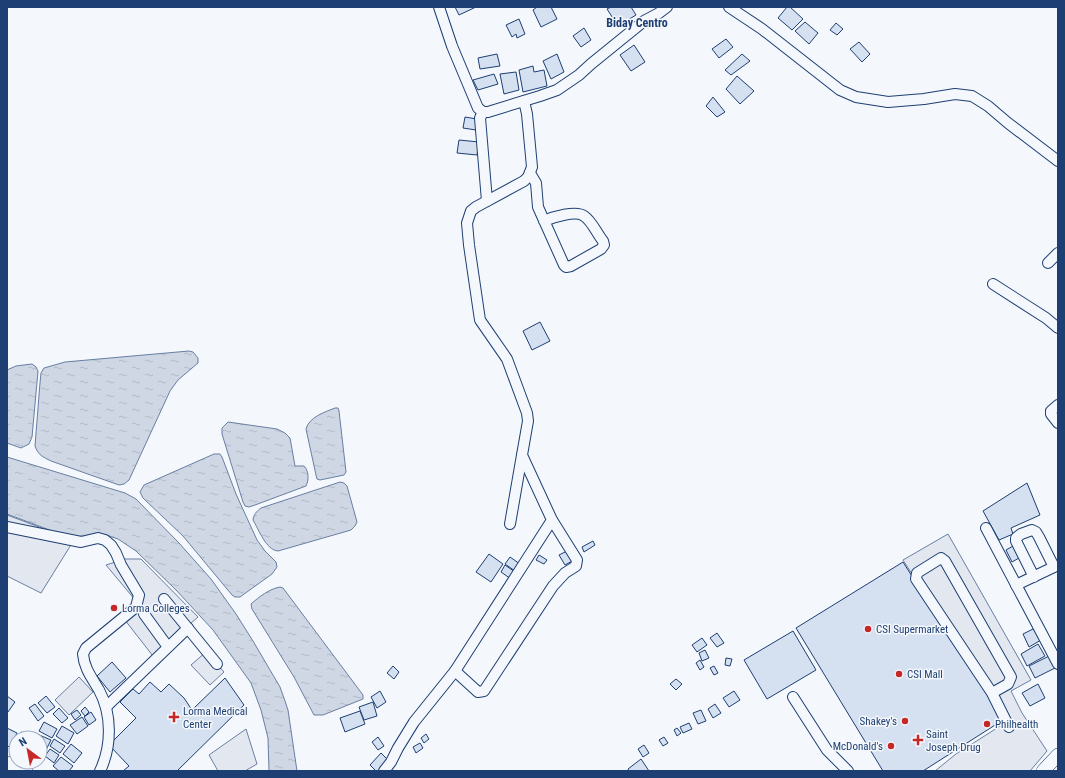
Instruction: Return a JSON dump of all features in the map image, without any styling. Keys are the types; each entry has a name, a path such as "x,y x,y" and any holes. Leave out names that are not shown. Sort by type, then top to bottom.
{"main road":[{"path":"1050,767 1058,755"},
{"path":"7,763 26,771"}],"street":[{"path":"439,7 458,60 478,108 483,112 488,112 557,90 579,75 644,21 659,13 666,7"},
{"path":"729,7 762,29 840,90 856,97 888,102 924,99 955,94 972,96 988,106 1058,161"},
{"path":"510,524 529,418 507,359 484,328 480,320 475,295 467,223 472,211 476,207 524,181 530,173 532,167 524,101"},
{"path":"483,112 480,118 487,201"},
{"path":"530,173 536,183 538,207 544,221 564,265 566,267 571,266 601,249 604,245 603,241 584,216 580,214 557,216 544,221"},
{"path":"552,238 557,216"},
{"path":"1048,263 1058,253"},
{"path":"993,284 1046,318 1058,328"},
{"path":"1058,405 1051,411 1051,414 1058,423"},
{"path":"455,671 478,692 484,691 553,586 565,573 576,566 577,560 552,520 522,455"},
{"path":"384,771 391,762 414,722 455,671 552,520"},
{"path":"7,527 81,542 98,538 105,540 111,545 116,553 121,566 139,595 136,606 86,648 83,654 86,667 99,690 108,716 106,758 100,771"},
{"path":"986,528 1058,664"},
{"path":"1016,585 1034,577 1054,567 1039,537 1036,532 1032,530 1021,534 1016,538 1016,541 1034,577"},
{"path":"992,693 1008,684 1011,677 945,561 941,558 917,573 916,579 992,693 1009,727"},
{"path":"164,599 217,664"},
{"path":"144,614 168,647"},
{"path":"106,707 188,628"},
{"path":"793,696 827,750 848,771"}],"shaded area":[{"path":"7,515 74,540 41,593 7,576"},
{"path":"948,534 1031,680 1011,691 1022,713 1047,751 1030,771 935,771 956,754 1005,723 994,701 903,560"},
{"path":"125,559 141,559 198,617 153,656 121,615 136,601 106,565"},
{"path":"206,652 224,672 210,685 191,665"},
{"path":"79,677 93,692 69,715 55,700"},
{"path":"246,729 257,764 245,771 218,771 209,755"}],"water":[{"path":"189,351 193,352 198,358 198,363 178,380 170,391 129,480 124,484 119,485 51,461 39,454 35,446 41,373 44,368 65,362"},
{"path":"32,364 38,371 32,437 29,444 21,448 7,443 7,370 16,366"},
{"path":"338,408 339,411 346,472 344,475 320,480 317,479 306,429 310,421 314,418"},
{"path":"228,422 277,429 285,433 290,438 295,466 304,466 307,470 308,481 306,486 249,507 245,506 222,434 222,428"},
{"path":"214,454 220,454 222,457 236,494 257,540 276,562 277,567 272,574 240,597 235,597 232,595 183,536 143,498 140,492 144,485"},
{"path":"7,457 125,493 136,499 179,543 211,579 236,614 280,687 288,710 297,771 269,771 268,738 261,710 251,683 213,630 176,590 136,551 118,539 106,535 91,536 79,539 68,537 7,514"},
{"path":"340,482 347,486 357,522 351,530 278,551 274,550 266,543 253,520 259,509"},
{"path":"280,587 283,588 363,695 363,699 323,715 314,715 294,677 252,609 251,604 257,599 268,591"}],"building":[{"path":"455,7 476,7 459,15"},
{"path":"537,7 551,7 557,19 541,27 533,10"},
{"path":"611,7 631,7 636,15 618,26 607,9"},
{"path":"787,7 790,7 803,19 792,30 778,18"},
{"path":"519,19 525,34 517,38 516,34 512,37 506,25"},
{"path":"805,22 818,33 809,44 795,31"},
{"path":"836,23 843,29 837,35 830,30"},
{"path":"584,28 591,40 581,47 573,36"},
{"path":"726,39 733,47 719,58 712,49"},
{"path":"859,42 870,54 862,62 850,49"},
{"path":"634,45 645,62 631,71 620,55"},
{"path":"497,54 500,66 480,69 478,58"},
{"path":"557,54 564,72 551,79 543,61"},
{"path":"742,54 750,61 731,75 725,70"},
{"path":"533,66 534,72 544,70 547,86 523,92 519,70"},
{"path":"516,72 519,90 504,94 500,74"},
{"path":"494,74 498,84 478,90 473,80"},
{"path":"737,76 754,91 740,104 726,89"},
{"path":"713,97 725,112 717,117 706,106"},
{"path":"465,117 477,119 476,130 463,128"},
{"path":"459,140 479,142 477,155 457,153"},
{"path":"540,322 550,341 532,350 523,331"},
{"path":"1027,483 1040,515 1011,528 1013,534 999,540 983,511"},
{"path":"593,541 595,545 584,552 582,547"},
{"path":"1013,546 1019,558 1012,562 1006,550"},
{"path":"569,550 574,560 565,565 559,555"},
{"path":"489,554 503,564 491,582 476,572"},
{"path":"539,555 547,560 544,564 536,560"},
{"path":"510,557 520,564 515,571 505,564"},
{"name":"CSI Mall","path":"903,562 1003,720 923,771 883,771 796,628"},
{"path":"505,565 515,572 511,579 501,572"},
{"path":"1035,628 1041,640 1029,647 1023,634"},
{"path":"793,631 816,670 767,699 744,660"},
{"path":"717,633 724,643 717,647 710,638"},
{"path":"702,638 707,645 697,652 692,645"},
{"path":"1038,644 1045,656 1027,666 1021,654"},
{"path":"705,650 709,658 702,661 699,653"},
{"path":"1051,655 1057,667 1035,678 1029,666"},
{"path":"726,658 732,659 730,666 725,665"},
{"path":"700,660 704,667 700,670 696,663"},
{"path":"112,662 126,678 110,692 97,676"},
{"path":"393,666 399,672 394,679 387,673"},
{"path":"714,666 718,673 714,675 710,668"},
{"path":"225,678 244,705 177,771 123,771 129,766 109,745 136,718 120,702 133,689 139,694 150,682 161,692 169,684 184,698 192,710"},
{"path":"676,679 682,684 676,690 670,684"},
{"path":"1038,684 1045,698 1030,706 1022,693"},
{"path":"380,691 386,702 377,708 371,697"},
{"path":"734,691 740,700 729,707 723,698"},
{"path":"7,696 15,702 8,712 7,712"},
{"path":"46,696 55,707 47,713 38,703"},
{"path":"373,702 377,716 364,720 359,707"},
{"path":"35,704 44,716 38,721 29,708"},
{"path":"715,704 721,713 713,718 708,709"},
{"path":"85,707 89,712 85,716 81,711"},
{"path":"59,708 68,718 62,723 53,714"},
{"path":"77,710 81,715 75,720 71,714"},
{"path":"701,710 706,721 698,724 693,713"},
{"path":"360,711 365,724 345,732 340,718"},
{"path":"91,712 96,720 89,725 84,717"},
{"path":"82,717 88,726 77,734 70,725"},
{"path":"44,722 57,729 52,738 48,736 48,730 40,730"},
{"path":"689,723 692,729 683,733 680,727"},
{"path":"62,726 74,733 68,744 56,736"},
{"path":"7,728 11,730 8,730 7,746"},
{"path":"677,728 681,733 677,736 674,730"},
{"path":"426,734 429,739 424,743 421,738"},
{"path":"378,737 384,746 378,750 372,742"},
{"path":"664,737 668,743 663,746 659,740"},
{"path":"48,739 51,740 48,746"},
{"path":"54,739 65,746 60,753 50,746"},
{"path":"420,743 423,748 416,753 413,747"},
{"path":"71,744 82,753 74,763 63,754"},
{"path":"644,745 649,753 643,757 638,749"},
{"path":"50,749 59,755 54,763 48,758 48,752"},
{"path":"381,753 389,761 380,771 376,771 370,765"},
{"path":"61,757 73,766 69,771 59,771 53,766"},
{"path":"641,759 649,771 629,771 628,769"}],"place":[{"name":"Lorma Colleges","path":"114,608"},
{"name":"CSI Supermarket","path":"868,629"},
{"name":"CSI Mall","path":"899,674"},
{"name":"Lorma Medical Center","path":"174,717"},
{"name":"Shakey's","path":"905,721"},
{"name":"Philhealth","path":"987,724"},
{"name":"Saint Joseph Drug","path":"918,740"},
{"name":"McDonald's","path":"891,746"}],"district":[{"name":"Biday Centro","path":"637,23"}]}
